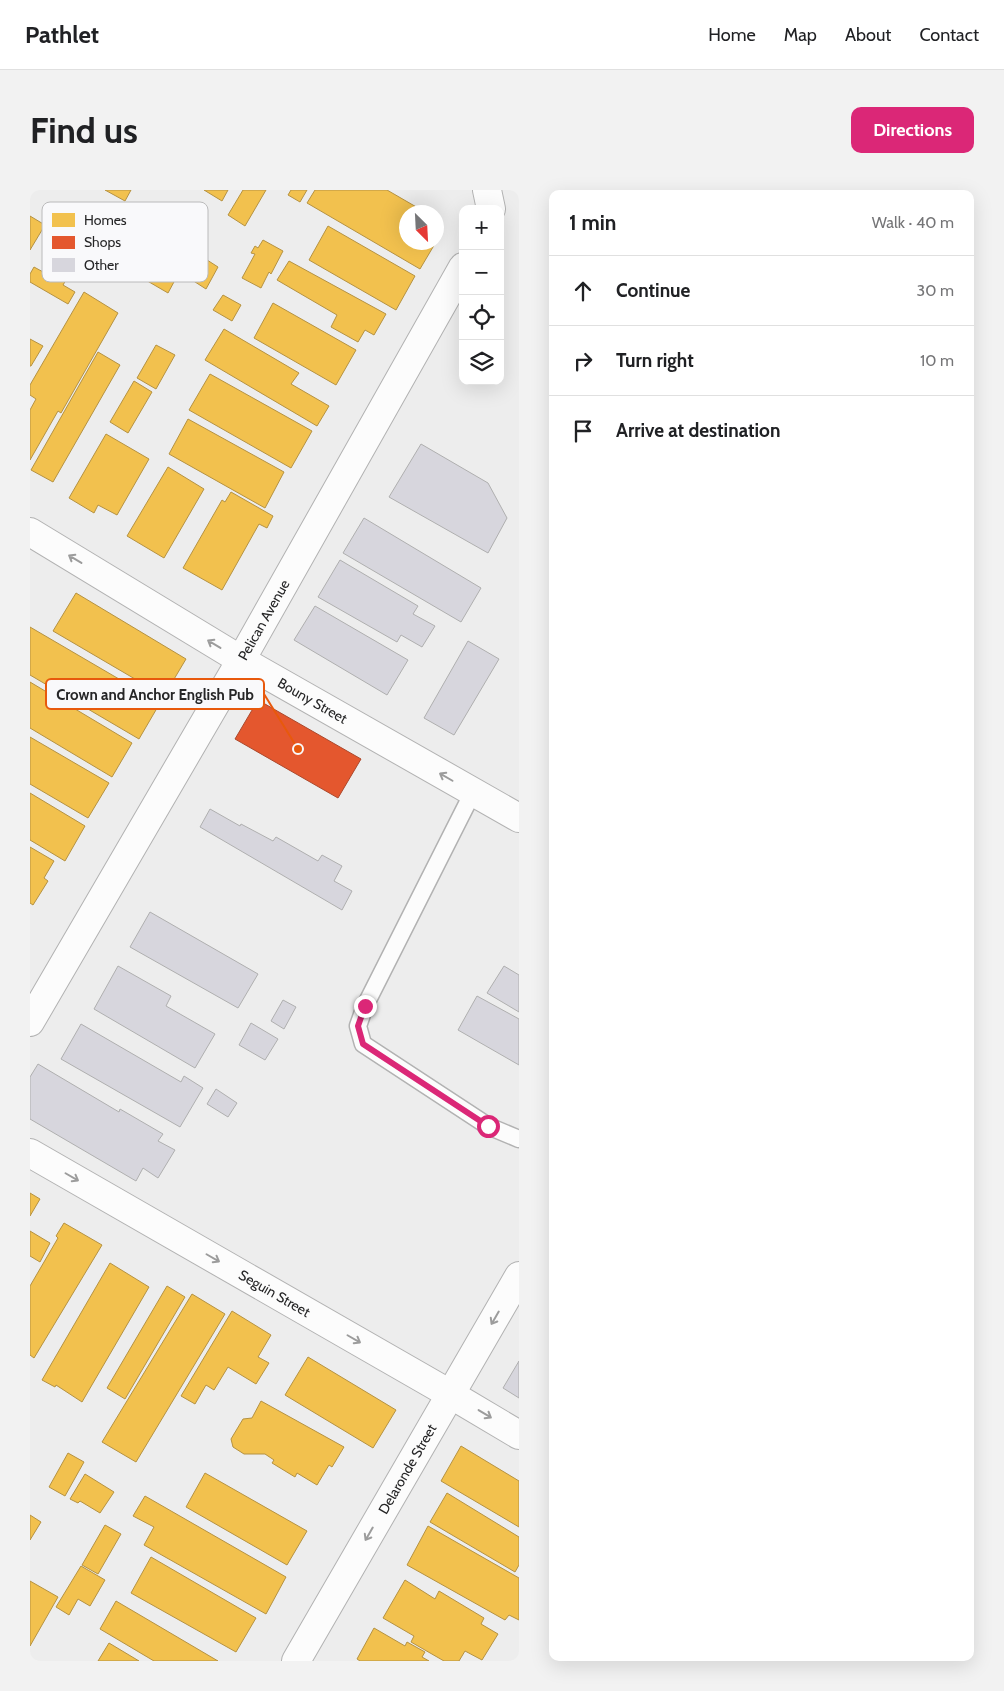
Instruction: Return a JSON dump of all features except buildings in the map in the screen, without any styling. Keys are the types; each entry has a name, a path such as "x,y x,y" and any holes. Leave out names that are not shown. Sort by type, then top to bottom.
{"street":[{"path":"487,190 490,205"},
{"name":"Pelican Avenue","path":"30,1022 241,660 459,274"},
{"name":"Bouny Street","path":"30,532 241,660 519,818"},
{"name":"Seguin Street","path":"30,1153 519,1435"},
{"name":"Delaronde Street","path":"296,1661 519,1276"}],"lane":[{"path":"473,792 365,1006 358,1026 363,1044 488,1126 519,1139"}],"place":[{"name":"Crown and Anchor English Pub","path":"298,749"}],"route":[{"path":"365,1006 358,1026 363,1044 488,1126"}]}
